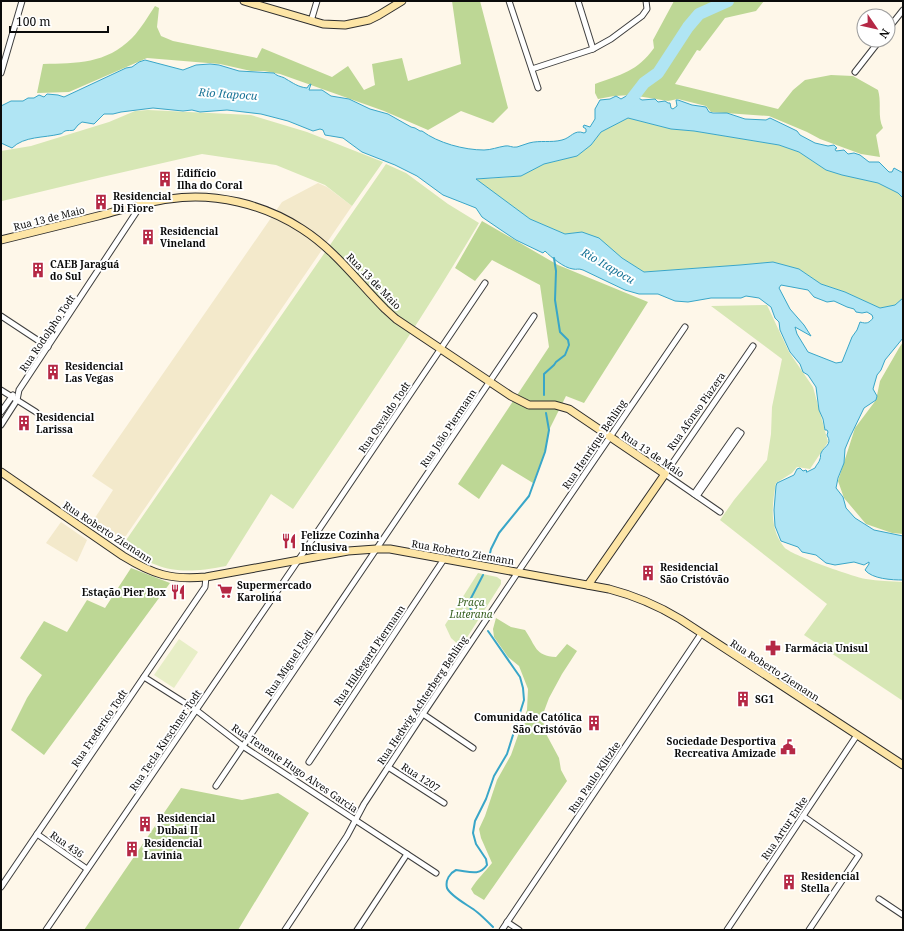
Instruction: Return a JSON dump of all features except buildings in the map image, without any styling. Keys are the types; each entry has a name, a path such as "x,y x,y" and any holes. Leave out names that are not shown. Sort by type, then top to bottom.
{"main road":[{"path":"244,1 311,21 332,25 358,23 379,15 394,4 402,1"},
{"name":"Rua 13 de Maio","path":"1,240 141,205 177,198 212,198 254,206 281,217 303,230 323,245 390,314 511,396 524,403 535,406 555,405 569,409 665,474"},
{"name":"Rua Roberto Ziemann","path":"1,472 123,556 157,574 172,577 206,577 348,551 376,549 406,551 588,585 649,601 670,613 903,765"},
{"name":"Rua Afonso Piazera","path":"588,585 665,474"}],"street":[{"path":"1,73 22,1"},
{"path":"311,21 317,1"},
{"path":"509,1 538,88"},
{"path":"578,1 593,49"},
{"path":"532,69 593,49 610,39 642,16 646,9 646,1"},
{"path":"896,19 903,10"},
{"path":"855,72 874,48"},
{"name":"Rua Rodolpho Todt","path":"1,412 11,396 19,390 141,205"},
{"name":"Rua Osvaldo Todt","path":"299,560 485,283"},
{"path":"1,316 48,347"},
{"name":"Rua João Piermann","path":"376,549 534,316"},
{"name":"Rua Henrique Behling","path":"518,572 686,327"},
{"name":"Rua Afonso Piazera","path":"665,474 753,346"},
{"path":"1,390 36,412"},
{"name":"Rua Rodolpho Todt","path":"1,425 17,400 19,390"},
{"path":"695,495 739,432"},
{"name":"Rua 13 de Maio","path":"665,474 720,512"},
{"name":"Rua Miguel Fodi","path":"216,786 244,747 376,549"},
{"name":"Rua Hildegard Piermann","path":"309,762 444,559"},
{"name":"Rua Tecla Kirschner Todt","path":"46,930 299,560"},
{"name":"Rua Hedwig Achterberg Behling","path":"285,930 334,856 355,819 388,767 518,572"},
{"name":"Rua Frederico Todt","path":"1,887 205,587 206,577"},
{"name":"Rua Paulo Klitzke","path":"502,930 701,634"},
{"name":"Rua Tenente Hugo Alves Garcia","path":"144,677 196,710 244,747 436,874"},
{"path":"423,714 473,748"},
{"name":"Rua Artur Enke","path":"727,930 857,735"},
{"name":"Rua 1207","path":"388,767 444,803"},
{"path":"803,816 859,855 809,930"},
{"name":"Rua 436","path":"37,834 87,869"},
{"path":"357,930 406,854"},
{"path":"879,899 903,915"},
{"path":"507,922 519,930"}],"shaded area":[{"path":"318,183 327,187 352,206 121,543 91,524 113,490 92,476 282,202"},
{"path":"61,522 87,540 77,562 46,543"}],"green space":[{"path":"452,1 480,1 508,108 493,123 461,111 428,130 384,111 280,74 264,71 251,71 220,64 147,58 69,92 37,93 43,64 79,62 112,53 132,38 155,6 159,8 157,27 161,36 173,41 257,58 262,48 332,77 348,66 364,90 375,85 372,64 402,58 408,81 461,64"},
{"path":"674,1 764,1 756,11 725,18 700,51 697,50 675,84 778,109 793,90 805,80 831,75 853,76 878,90 880,100 880,119 883,128 876,135 880,157 861,154 820,139 769,116 711,112 706,106 678,99 668,101 631,95 598,99 595,93 595,84 628,71 648,56 654,48 653,40"},
{"path":"148,110 251,115 307,132 383,162 352,206 325,185 276,165 202,154 1,200 1,151 31,146 109,122 135,111"},
{"path":"628,118 671,129 694,131 779,145 799,152 826,170 878,183 898,193 903,198 903,298 895,305 880,308 845,292 821,284 799,269 773,262 644,272 582,232 565,234 530,219 475,179 521,176 544,164 577,156 591,145 601,132"},
{"path":"386,164 406,173 448,204 479,223 412,332 293,509 271,494 226,566 196,570 171,569 159,566 135,555 122,546"},
{"path":"482,221 558,265 648,302 584,403 566,396 549,430 545,452 533,483 502,464 479,499 458,484 549,347 540,285 492,260 475,281 455,268"},
{"path":"767,305 789,352 813,387 828,442 810,469 797,467 792,473 776,483 773,500 773,516 776,532 784,547 789,551 809,560 866,579 903,582 903,701 804,635 827,604 720,520 734,500 767,460 771,434 772,407 782,359 711,306"},
{"path":"903,342 903,534 892,533 866,524 844,498 838,481 855,428 876,400 880,381"},
{"path":"131,568 170,583 44,755 11,730 27,698 42,675 20,658 44,621 67,632 87,600 105,608"},
{"name":"Praça Luterana","path":"478,573 497,577 501,580 501,584 461,647 451,638 445,625"},
{"path":"496,618 511,627 525,630 537,649 544,655 556,657 567,644 577,651 549,698 543,714 544,730 559,758 561,770 567,781 484,900 474,894 471,889 492,863 481,838 479,829 497,780 511,755 527,710 528,689 519,666 508,657 494,637 493,629"},
{"path":"179,639 198,652 174,688 154,675"},
{"path":"181,788 242,800 278,793 309,813 238,930 84,930"}],"water":[{"name":"Rio Itapocu","path":"145,60 183,70 196,65 210,64 239,71 274,73 301,87 307,88 311,84 309,90 322,90 331,96 349,99 370,109 388,114 443,142 476,150 487,150 506,146 515,147 533,142 558,141 578,132 584,133 586,132 586,129 583,127 584,125 590,127 595,119 595,109 600,100 610,99 616,96 621,99 628,95 635,96 642,100 655,99 658,102 665,101 670,103 671,108 673,109 677,106 676,100 678,100 692,105 706,107 709,112 713,113 727,113 745,119 766,120 770,118 797,131 800,135 815,143 828,146 834,145 837,148 835,149 836,151 844,150 848,154 854,153 860,155 869,162 879,162 889,172 892,172 894,168 903,173 903,198 898,193 878,183 826,170 799,152 779,145 694,131 671,129 628,118 601,132 591,145 577,156 544,164 521,176 476,179 530,219 565,234 582,232 599,238 622,258 644,272 773,262 799,269 821,284 845,292 880,308 895,305 903,298 903,338 885,360 877,375 873,389 877,396 876,400 864,408 850,437 845,449 844,463 836,488 843,497 846,508 855,518 874,530 903,536 903,580 877,577 868,573 865,570 869,562 864,565 854,562 835,565 826,563 816,555 802,552 798,547 781,541 775,526 774,510 777,483 794,475 797,469 800,468 803,471 806,470 807,472 815,468 820,460 822,451 829,443 829,438 819,410 816,387 808,375 803,372 800,364 790,352 780,330 779,322 775,318 771,307 759,298 746,296 741,298 711,298 688,302 675,301 658,294 639,294 625,290 583,270 566,267 545,251 543,253 516,240 482,217 476,208 443,195 417,176 395,165 362,152 343,138 325,135 323,130 320,129 313,131 288,121 261,114 227,110 200,112 192,110 183,111 153,108 104,114 94,124 82,122 74,130 66,131 61,134 28,139 12,148 1,143 1,106 11,101 23,101 39,95 44,97 47,94 64,97 126,68 132,67","holes":["781,285 808,290 814,297 827,302 834,301 854,309 856,312 867,312 872,315 873,318 869,322 860,322 842,362 836,363 808,352 797,334 795,327 811,336 804,325 790,309 779,288"]}],"waterway":[{"path":"627,105 644,83 658,73 688,27 699,14 728,1"},
{"path":"544,395 544,374 565,355 569,345 568,340 560,332 555,300 556,271 554,258"},
{"path":"488,562 491,549 499,533 529,496 545,452 549,430 546,413"},
{"path":"473,619 469,602 483,575"},
{"path":"488,631 520,677 524,700 507,754 494,776 486,799 475,821 473,833 476,844 486,859 487,865 484,869 477,872 456,870 448,877 447,888 452,895 477,912 493,927"}],"place":[{"name":"Edifício Ilha do Coral","path":"165,179"},
{"name":"Residencial Di Fiore","path":"101,202"},
{"name":"Residencial Vineland","path":"148,237"},
{"name":"CAEB Jaraguá do Sul","path":"38,270"},
{"name":"Residencial Las Vegas","path":"53,372"},
{"name":"Residencial Larissa","path":"24,423"},
{"name":"Felizze Cozinha Inclusiva","path":"289,541"},
{"name":"Residencial São Cristóvão","path":"648,573"},
{"name":"Supermercado Karolina","path":"225,591"},
{"name":"Estação Pier Box","path":"178,592"},
{"name":"Farmácia Unisul","path":"773,648"},
{"name":"SG1","path":"743,699"},
{"name":"Comunidade Católica São Cristóvão","path":"594,723"},
{"name":"Sociedade Desportiva Recreativa Amizade","path":"788,747"},
{"name":"Residencial Dubai II","path":"145,824"},
{"name":"Residencial Lavinia","path":"132,849"},
{"name":"Residencial Stella","path":"789,882"}]}
